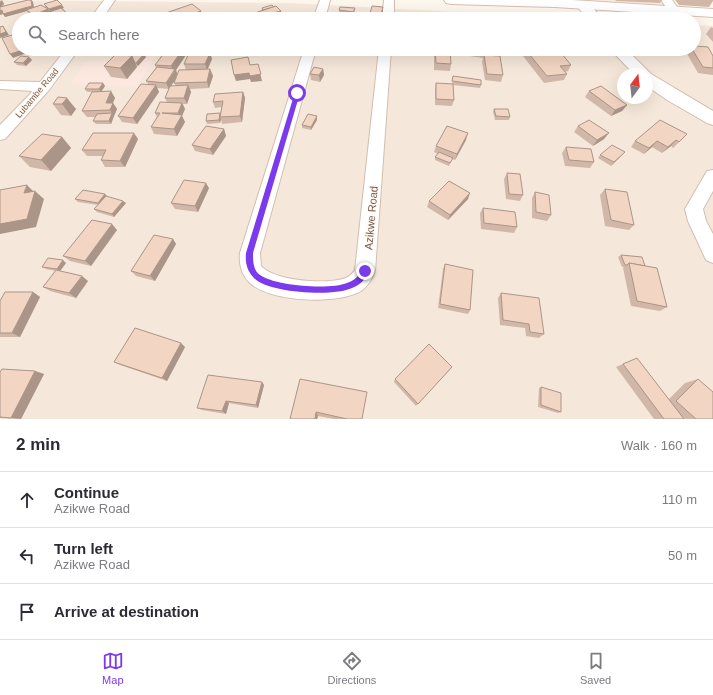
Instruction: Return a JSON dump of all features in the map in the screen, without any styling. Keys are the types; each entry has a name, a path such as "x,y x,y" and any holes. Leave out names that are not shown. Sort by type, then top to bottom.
{"main road":[{"path":"450,0 675,12"},
{"path":"584,6 589,12"},
{"path":"701,13 713,13"},
{"path":"624,56 637,68"},
{"path":"653,82 673,96 713,119"}],"street":[{"path":"101,12 110,0"},
{"path":"321,12 325,0"},
{"path":"389,12 390,0"},
{"path":"666,0 675,12"},
{"name":"Lubambe Road","path":"0,135 44,87 68,56"},
{"name":"Azikwe Road","path":"308,56 250,253 249,262 252,270 258,277 273,284 296,289 316,290 337,289 350,286 363,276 365,271 384,56"},
{"path":"0,85 44,87"},
{"path":"713,176 694,208 697,221 713,254"}],"shaded area":[{"path":"0,0 290,3 455,12 12,12 12,56 701,56 701,25 713,26 713,419 0,419"},
{"path":"561,0 661,0 665,6"},
{"path":"156,56 136,87 70,84 85,63"}],"building":[{"path":"31,0 32,6 3,14 2,10 0,11 0,7"},
{"path":"57,0 62,5 49,9 44,4"},
{"path":"192,4 201,11 198,12 169,12"},
{"path":"41,5 48,9 41,12 29,12 26,10"},
{"path":"272,5 274,7 263,10 262,8"},
{"path":"276,6 281,11 277,12 258,12"},
{"path":"372,6 383,7 382,12 370,12"},
{"path":"340,7 355,8 353,12 339,10"},
{"path":"61,8 66,12 49,12"},
{"path":"3,26 6,32 0,34 0,27"},
{"path":"12,35 12,53 10,54 2,38"},
{"path":"701,46 708,47 713,56 713,68 703,67 696,56 701,56"},
{"path":"21,56 29,57 23,63 14,62"},
{"path":"114,56 132,56 120,68 104,66"},
{"path":"132,56 142,56 136,63"},
{"path":"162,56 178,56 171,66 155,65"},
{"path":"188,56 209,56 205,64 184,64"},
{"path":"436,56 450,56 451,64 436,63"},
{"path":"484,56 500,56 503,75 487,74"},
{"path":"531,56 564,56 571,65 560,66 567,74 547,76"},
{"path":"248,57 250,65 258,64 261,74 250,76 249,73 234,75 231,60"},
{"path":"157,67 175,69 166,83 146,81"},
{"path":"314,67 323,69 319,75 310,74"},
{"path":"210,69 207,82 174,83 179,70"},
{"path":"453,76 481,80 481,85 452,81"},
{"path":"89,83 103,83 99,89 85,89"},
{"path":"436,83 453,84 454,100 436,99"},
{"path":"141,84 156,85 133,118 118,116"},
{"path":"188,85 184,98 165,98 170,86"},
{"path":"601,86 617,98 617,104 627,105 615,110 589,91"},
{"path":"111,91 106,103 113,103 110,110 82,111 92,92"},
{"path":"243,92 240,116 220,117 223,101 213,102 215,94"},
{"path":"58,97 67,98 62,104 53,104"},
{"path":"160,102 182,103 178,113 162,113 182,115 174,129 151,127 160,113 155,113"},
{"path":"494,109 508,109 510,117 496,116"},
{"path":"112,113 109,121 93,121 97,114"},
{"path":"220,113 219,120 206,121 207,114"},
{"path":"308,114 317,116 311,127 302,125"},
{"path":"589,120 609,133 597,140 578,126"},
{"path":"660,120 687,134 679,142 676,140 668,147 657,141 649,148 635,141"},
{"path":"206,126 224,129 210,149 192,145"},
{"path":"447,126 468,133 457,154 436,146"},
{"path":"93,133 134,133 120,161 101,160 106,150 82,150"},
{"path":"42,134 62,137 41,160 19,156"},
{"path":"612,145 625,152 614,162 600,155"},
{"path":"566,147 591,149 594,162 569,160"},
{"path":"439,152 453,158 450,163 435,157"},
{"path":"507,173 520,174 523,195 509,194"},
{"path":"184,180 206,183 195,206 171,203"},
{"path":"449,181 470,193 450,215 429,201"},
{"path":"27,185 24,193 35,191 27,219 0,224 0,190"},
{"path":"605,189 627,192 634,225 611,220"},
{"path":"83,190 105,194 98,203 75,199"},
{"path":"535,192 549,195 551,215 536,212"},
{"path":"106,196 123,201 112,214 94,209"},
{"path":"483,208 515,212 517,227 484,223"},
{"path":"92,220 112,224 85,261 63,256"},
{"path":"154,235 173,239 150,276 131,271"},
{"path":"621,255 642,257 645,266 629,263 625,265"},
{"path":"48,258 63,260 57,269 42,267"},
{"path":"629,263 657,268 667,307 637,301"},
{"path":"445,264 473,270 470,310 440,304"},
{"path":"56,270 82,276 69,293 43,287"},
{"path":"5,292 33,292 12,333 0,333 0,301"},
{"path":"501,293 539,298 544,334 530,332 529,324 503,320"},
{"path":"135,328 181,343 162,378 114,362"},
{"path":"429,344 452,367 418,404 395,379"},
{"path":"637,358 684,419 664,419 623,364"},
{"path":"2,369 35,371 11,418 0,417 0,372"},
{"path":"208,375 262,382 256,405 226,401 222,411 197,408"},
{"path":"300,379 367,392 362,419 347,419 316,412 315,419 290,419"},
{"path":"698,379 713,392 713,419 696,419 676,401"},
{"path":"541,387 561,393 561,412 541,405"}],"route":[{"path":"297,93 250,253 249,262 252,270 258,277 273,284 296,289 316,290 337,289 350,286 363,276 365,271"}]}
